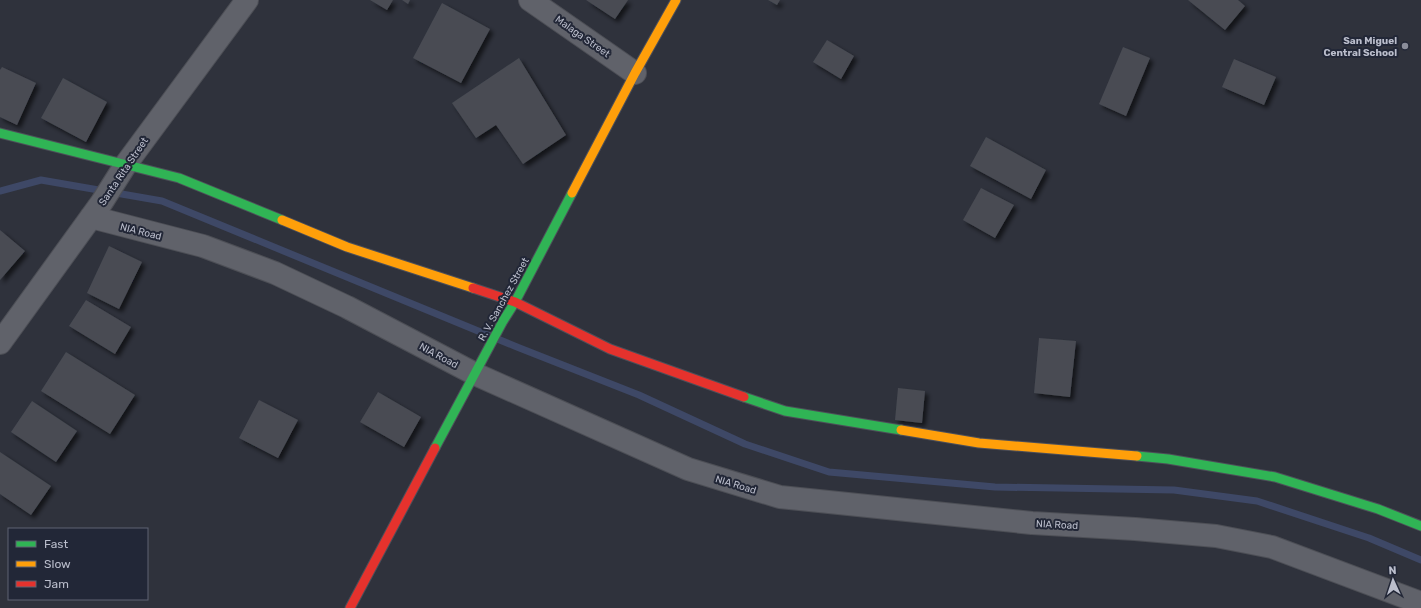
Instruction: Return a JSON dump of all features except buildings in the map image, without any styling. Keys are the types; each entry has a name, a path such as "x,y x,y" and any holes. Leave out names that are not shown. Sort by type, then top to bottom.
{"street":[{"name":"Santa Rita Street","path":"0,342 247,0"},
{"name":"Malaga Street","path":"530,0 635,73"},
{"name":"R. V. Sanchez Street","path":"350,608 503,321 516,302 635,73 676,0"},
{"path":"0,133 121,173 178,178 347,247 516,302 610,349 785,411 979,443 1168,459 1275,478 1378,509 1421,526"},
{"name":"NIA Road","path":"96,210 203,246 276,273 688,469 780,497 1032,523 1135,529 1216,536 1272,547 1421,604"}],"waterway":[{"path":"0,191 41,180 162,201 517,347 639,395 745,444 829,472 995,487 1174,490 1257,501 1369,538 1421,560"}],"traffic: fast":[{"path":"0,133 179,178 282,220"},
{"path":"435,448 503,321 515,302 572,193"},
{"path":"744,397 785,411 901,430"},
{"path":"1137,456 1168,459 1275,477 1378,509 1421,526"}],"traffic: slow":[{"path":"572,193 635,73 676,0"},
{"path":"282,220 347,247 473,288"},
{"path":"901,430 979,443 1137,456"}],"traffic: jam":[{"path":"473,288 515,302 610,349 744,397"},
{"path":"350,608 435,448"}],"place":[{"name":"San Miguel Central School","path":"1405,46"}]}
